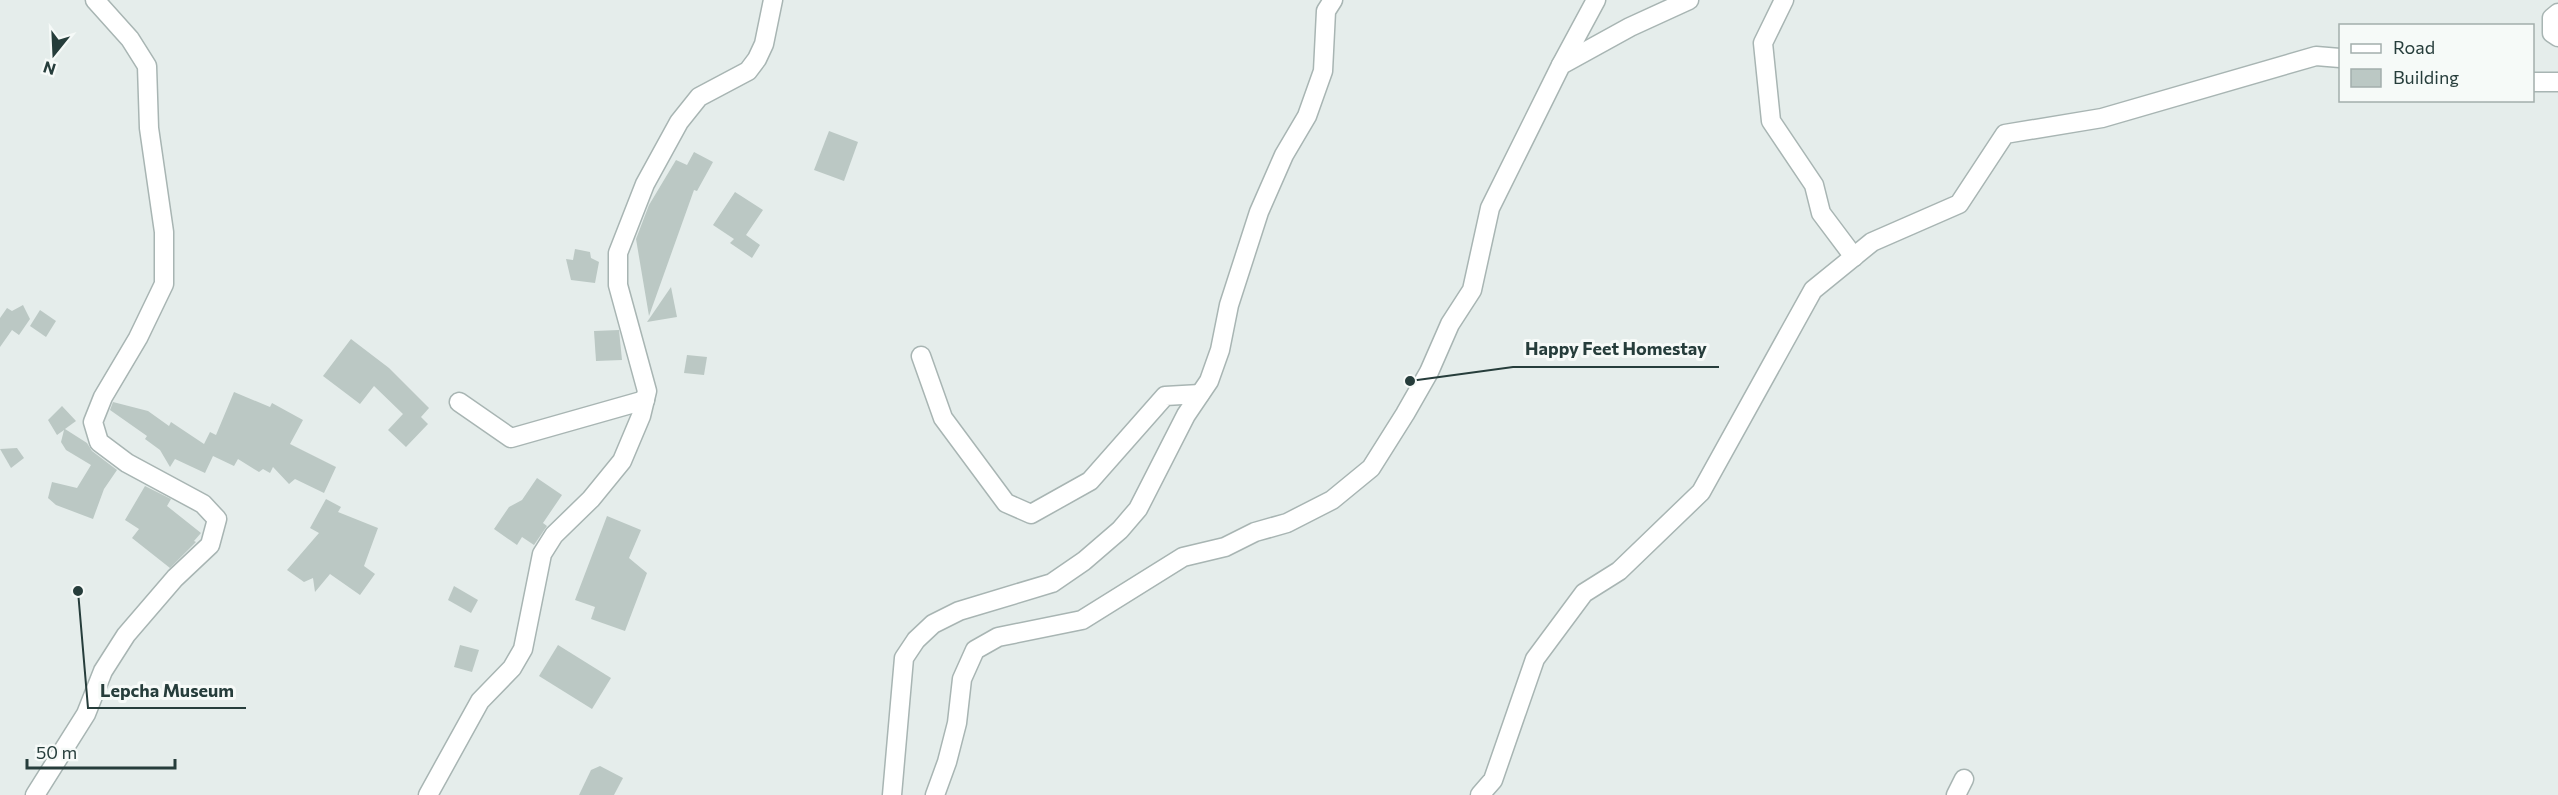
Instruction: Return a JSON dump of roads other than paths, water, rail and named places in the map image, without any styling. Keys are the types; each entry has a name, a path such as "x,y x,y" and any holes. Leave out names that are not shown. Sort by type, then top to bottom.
{"street":[{"path":"35,795 86,714 103,671 126,635 175,578 210,544 217,519 203,504 126,463 108,449 99,441 93,422 103,397 138,338 164,284 164,232 149,128 147,66 130,39 95,0"},
{"path":"428,795 448,755 480,701 512,668 523,649 543,554 554,535 597,493 622,461 647,391 642,367 625,320 618,285 618,253 645,184 679,122 699,97 748,71 758,59 764,44 773,0"},
{"path":"892,795 904,658 916,640 933,624 959,611 1052,583 1111,538 1138,509 1172,441 1209,381 1220,350 1229,305 1259,212 1284,155 1307,116 1323,71 1326,11 1334,0"},
{"path":"935,795 947,762 957,723 962,679 975,650 998,637 1082,620 1183,557 1225,547 1255,531 1287,523 1332,500 1371,468 1410,406 1429,372 1450,324 1472,290 1490,208 1596,0"},
{"path":"1561,65 1630,27 1689,0"},
{"path":"1784,0 1762,43 1771,121 1814,185 1821,213 1854,257"},
{"path":"2558,13 2552,18 2552,33 2558,37"},
{"path":"1480,795 1493,780 1535,659 1584,593 1619,571 1701,492 1813,290 1872,242 1959,204 2005,134 2102,118 2316,56 2339,58"},
{"path":"2534,82 2558,82"},
{"path":"921,356 943,418 1006,503 1031,514 1090,481 1165,396 1200,394"},
{"path":"459,402 511,438 645,400"}],"place":[{"name":"Happy Feet Homestay","path":"1410,381"},
{"name":"Lepcha Museum","path":"78,591"}]}
